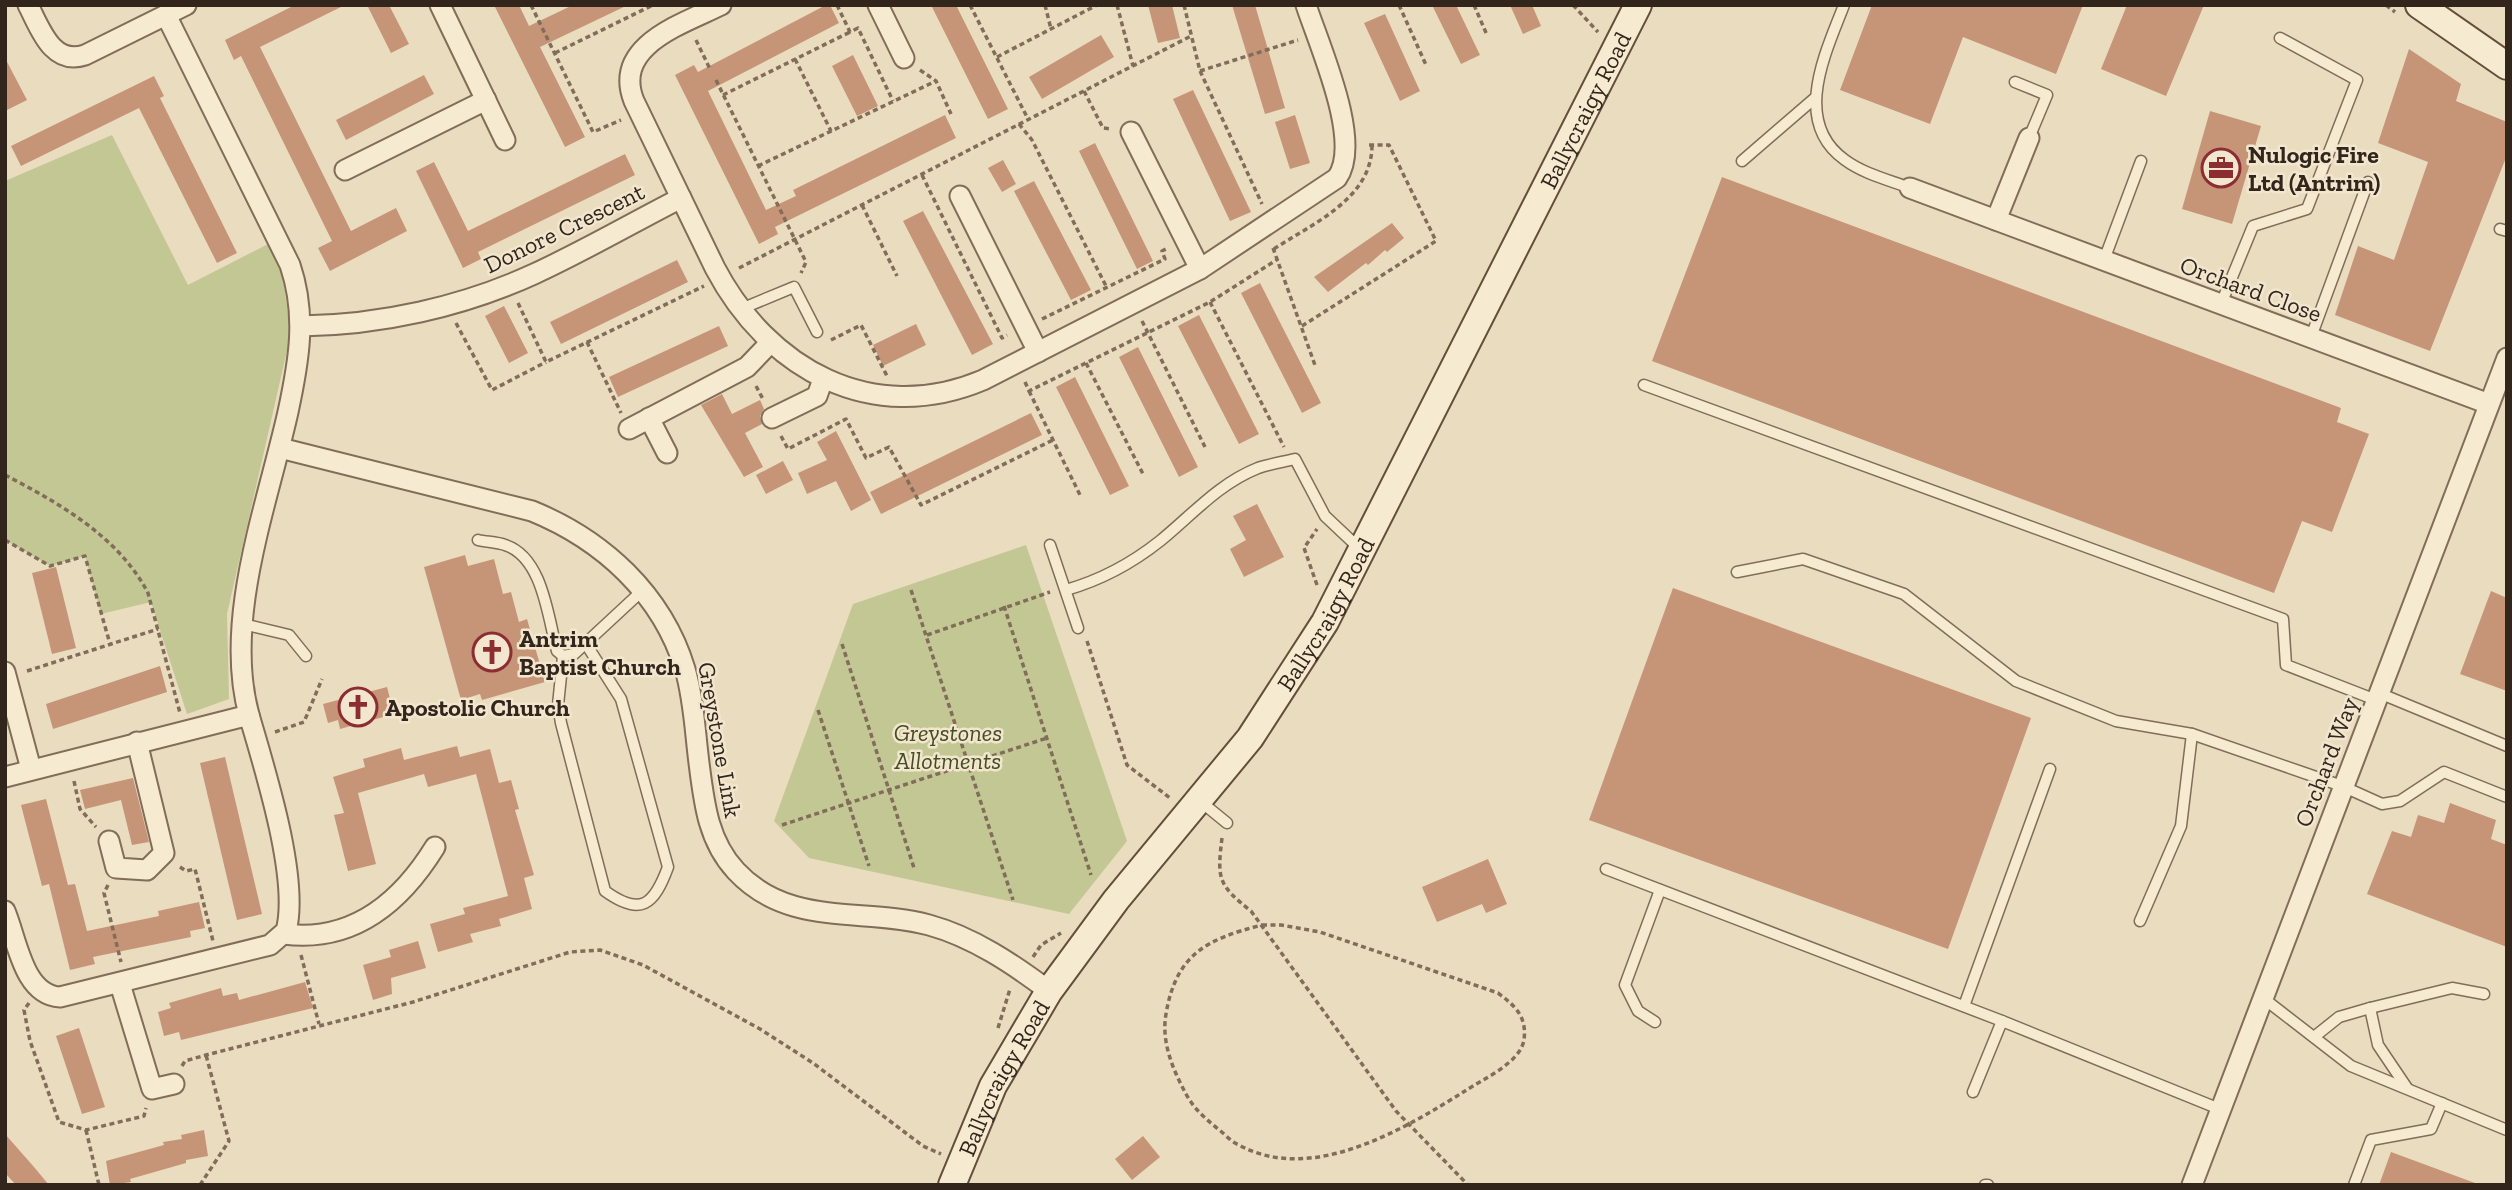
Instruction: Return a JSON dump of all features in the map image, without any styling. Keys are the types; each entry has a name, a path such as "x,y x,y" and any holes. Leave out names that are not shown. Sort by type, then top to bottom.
{"main road":[{"name":"Ballycraigy Road","path":"949,1166 1049,991 1189,802 1290,681 1363,552 1638,5"},
{"path":"2419,5 2507,66"}],"street":[{"path":"28,5 49,44 60,54 72,57 85,55 186,5"},
{"path":"440,5 505,140"},
{"path":"878,5 904,58"},
{"name":"Donore Crescent","path":"687,22 659,35 636,57 630,75 630,89 681,198 712,282 770,344 823,379 858,390 888,394 947,393 1015,364 1200,269 1338,178 1343,168 1346,145 1339,108 1306,5"},
{"path":"687,22 720,6"},
{"path":"166,15 289,265 300,306 301,326 296,375 251,567 240,671 249,715 274,802 282,846 290,935"},
{"path":"345,170 486,100"},
{"path":"1131,132 1200,269"},
{"path":"1996,220 2029,138"},
{"name":"Orchard Close","path":"1910,188 2489,404"},
{"path":"960,196 1038,352"},
{"name":"Donore Crescent","path":"301,326 363,323 447,304 508,284 681,198"},
{"path":"629,429 747,368 770,344"},
{"name":"Orchard Way","path":"2192,1185 2507,358"},
{"path":"772,418 817,396 823,379"},
{"path":"649,418 667,453"},
{"name":"Greystone Link","path":"280,449 532,511 554,520 599,548 643,590 671,635 691,694 706,816 713,836 734,869 758,891 788,906 931,926 981,947 1023,971 1049,991"},
{"path":"6,675 31,769"},
{"path":"5,777 249,715"},
{"path":"109,841 116,867 147,870 163,856 165,845 137,742"},
{"path":"5,911 27,971 38,989 52,997 60,997 270,945 290,935 341,928 380,911 404,889 435,847"},
{"path":"123,983 152,1089 174,1084"}],"lane":[{"path":"1844,5 1818,74 1815,98 1831,148 1858,168 1910,188"},
{"path":"2221,304 2253,226 2307,209 2357,80 2280,38"},
{"path":"2015,82 2047,95 2029,138"},
{"path":"1742,161 1815,98"},
{"path":"2104,260 2141,161"},
{"path":"2311,338 2368,182"},
{"path":"741,310 794,287 817,332"},
{"path":"1644,385 2283,619 2286,665 2378,696 2507,746"},
{"path":"1066,590 1096,581 1133,560 1161,540 1205,499 1234,481 1259,468 1295,459 1325,516 1363,552"},
{"path":"478,540 507,545 526,557 537,578 557,651 563,656"},
{"path":"1050,545 1078,628"},
{"path":"1737,572 1804,559 1904,594 2016,681 2116,722 2192,734 2342,786 2382,804 2400,801 2444,772 2507,797"},
{"path":"563,656 574,654 643,590"},
{"path":"243,624 289,635 306,656"},
{"path":"563,656 558,705 561,723 605,891 624,905 640,905 659,892 668,867 621,699 586,644"},
{"path":"2140,921 2181,826 2192,734"},
{"path":"1964,1006 2050,769"},
{"path":"1189,802 1227,823"},
{"path":"1606,869 1964,1006 2222,1110"},
{"path":"1655,1022 1638,1011 1625,985 1660,890"},
{"path":"2314,1037 2339,1017 2370,1008 2452,988 2484,995"},
{"path":"2263,998 2351,1066 2507,1130"},
{"path":"2370,1008 2378,1045 2407,1089"},
{"path":"1973,1092 2001,1021"},
{"path":"2354,1185 2371,1140 2431,1129 2442,1103"}],"path":[{"path":"531,5 593,132 620,119 623,124"},
{"path":"555,53 653,5"},
{"path":"837,5 849,32"},
{"path":"970,5 1028,120"},
{"path":"1045,5 1051,29"},
{"path":"997,57 1097,5"},
{"path":"1117,5 1133,66"},
{"path":"1184,5 1200,71 1271,223"},
{"path":"1399,5 1426,65"},
{"path":"1474,5 1487,35"},
{"path":"1573,5 1602,36 1607,26"},
{"path":"687,22 710,69"},
{"path":"723,95 858,28 893,101"},
{"path":"1200,71 1315,34"},
{"path":"447,304 488,388 492,390 712,282 1191,36"},
{"path":"904,58 936,81 951,114"},
{"path":"795,59 831,131"},
{"path":"716,80 806,262 794,287"},
{"path":"758,166 936,81"},
{"path":"1084,91 1103,128 1131,132"},
{"path":"1019,124 1032,140 1107,288"},
{"path":"1302,326 1436,241 1389,145 1346,145"},
{"path":"922,174 1002,338 1166,259 1162,251 1185,240"},
{"path":"862,205 897,276"},
{"path":"1029,391 1210,302 1278,259 1316,368"},
{"path":"698,275 712,282"},
{"path":"711,298 712,282"},
{"path":"508,284 546,362"},
{"path":"1210,302 1282,445 1295,459"},
{"path":"793,361 861,325 888,377 888,394"},
{"path":"1148,333 1205,447"},
{"path":"587,342 629,429"},
{"path":"1086,363 1143,474"},
{"path":"1015,364 1081,497"},
{"path":"846,419 866,458 889,447 921,505 1053,440"},
{"path":"5,475 80,519 119,553 148,593 184,730"},
{"path":"1321,597 1304,548 1325,516"},
{"path":"5,540 50,566 85,556 110,645"},
{"path":"911,590 1013,900"},
{"path":"927,635 1042,593"},
{"path":"1004,606 1091,875"},
{"path":"1078,628 1084,633 1127,765 1189,802"},
{"path":"6,675 158,629"},
{"path":"842,644 914,868"},
{"path":"256,738 304,722 322,678"},
{"path":"818,710 869,866"},
{"path":"782,825 1047,738"},
{"path":"69,760 80,809 109,841"},
{"path":"1227,823 1222,832 1218,874 1227,892 1251,911 1262,925 1396,1111 1468,1185"},
{"path":"163,856 186,871 195,869 218,959"},
{"path":"116,867 104,893 123,983"},
{"path":"1262,925 1281,925 1320,932 1497,993 1518,1008 1524,1023 1524,1043 1509,1063 1410,1126 1338,1153 1287,1160 1239,1146 1194,1108 1171,1065 1165,1021 1171,985 1194,953 1225,934 1262,925"},
{"path":"996,1040 1006,996 1041,945 1069,927"},
{"path":"290,935 319,1024"},
{"path":"174,1084 184,1061 412,1002 570,952 600,950 643,965 760,1029 814,1063 949,1166"},
{"path":"38,989 24,1010 30,1041 59,1122 86,1130 144,1116 152,1089"},
{"path":"200,1185 229,1141 206,1055"},
{"path":"86,1130 99,1185"}],"green space":[{"path":"112,135 188,285 272,242 282,271 291,333 227,614 229,699 187,714 151,602 101,614 85,556 50,566 5,540 5,181"},
{"name":"Greystones Allotments","path":"1026,545 1127,841 1069,914 809,858 774,821 853,604"}],"building":[{"path":"295,5 345,5 260,47 351,231 396,208 407,231 330,271 318,248 332,241 241,56 234,60 225,40"},
{"path":"367,5 389,5 409,44 391,53"},
{"path":"494,5 519,5 529,26 573,5 628,5 540,47 585,137 565,147"},
{"path":"830,5 839,23 708,91 766,210 796,196 793,190 945,115 956,138 775,227 778,234 759,244 675,75 694,65 698,72"},
{"path":"931,5 956,5 1008,109 988,119"},
{"path":"1148,5 1172,5 1180,38 1158,43"},
{"path":"1232,5 1255,5 1285,108 1265,114"},
{"path":"1432,5 1456,5 1480,55 1461,64"},
{"path":"1510,5 1532,5 1541,26 1523,34"},
{"path":"1872,5 2083,5 2056,74 1963,37 1930,124 1840,90"},
{"path":"2127,5 2204,5 2166,96 2101,69"},
{"path":"1385,14 1420,91 1400,101 1364,23"},
{"path":"1101,35 1114,57 1042,99 1029,77"},
{"path":"2409,49 2461,84 2456,101 2507,122 2507,155 2430,351 2335,315 2358,246 2394,260 2428,162 2378,143"},
{"path":"853,55 878,106 857,116 832,66"},
{"path":"5,58 27,100 5,111"},
{"path":"424,75 434,94 346,140 336,120"},
{"path":"154,76 164,96 160,98 237,253 217,263 139,108 21,166 11,146"},
{"path":"1193,90 1251,212 1230,221 1173,99"},
{"name":"Nulogic Fire Ltd (Antrim)","path":"2210,111 2261,126 2232,224 2182,209"},
{"path":"1295,115 1310,163 1290,169 1275,122"},
{"path":"1095,143 1153,261 1137,269 1079,151"},
{"path":"625,154 635,175 478,252 481,259 463,268 416,171 434,162 468,231"},
{"path":"1003,160 1016,184 1002,192 988,168"},
{"path":"1722,177 2341,408 2337,422 2369,434 2332,532 2302,521 2274,593 1652,361"},
{"path":"1034,181 1091,290 1071,300 1014,191"},
{"path":"923,211 993,344 972,355 903,221"},
{"path":"1392,223 1404,238 1387,252 1385,250 1328,292 1314,277"},
{"path":"677,260 688,282 561,344 550,322"},
{"path":"1260,283 1321,403 1302,413 1241,293"},
{"path":"504,306 528,353 509,363 485,316"},
{"path":"1199,315 1259,434 1239,444 1178,326"},
{"path":"916,324 926,345 883,366 873,345"},
{"path":"719,326 728,346 618,397 609,377"},
{"path":"1138,347 1198,467 1179,477 1119,357"},
{"path":"1075,377 1129,486 1110,495 1056,387"},
{"path":"722,394 732,414 760,400 764,409 760,416 762,424 745,433 763,467 744,477 701,405"},
{"path":"1031,413 1042,435 881,514 870,492"},
{"path":"836,431 871,500 851,511 836,481 807,494 798,473 827,460 817,442"},
{"path":"783,461 793,480 766,494 756,475"},
{"path":"1257,504 1284,557 1244,577 1230,549 1246,540 1233,516"},
{"name":"Antrim Baptist Church","path":"465,555 468,566 494,559 503,594 511,592 519,622 527,619 545,682 482,700 480,694 461,700 424,567"},
{"path":"56,567 76,648 52,654 32,573"},
{"path":"1673,588 2031,718 1948,949 1589,820"},
{"path":"2491,591 2507,598 2507,691 2460,674"},
{"path":"160,666 167,692 53,729 46,704"},
{"name":"Apostolic Church","path":"387,687 394,714 340,729 338,720 328,723 323,704"},
{"path":"457,746 460,757 490,749 499,783 511,780 519,809 515,810 534,875 524,878 532,909 499,919 501,926 470,934 473,942 438,952 430,924 465,914 463,908 508,896 476,774 428,787 424,774 358,793 376,864 348,871 334,815 344,813 333,777 365,767 363,759 401,748 404,760"},
{"path":"225,757 262,914 237,920 200,763"},
{"path":"133,778 149,842 132,845 121,800 85,809 80,790"},
{"path":"46,799 68,885 75,884 87,931 159,916 158,911 199,902 205,928 190,931 191,937 93,957 95,964 70,970 49,884 42,886 21,805"},
{"path":"2450,803 2496,820 2491,839 2507,845 2507,947 2367,894 2392,831 2411,837 2418,815 2444,823"},
{"path":"1488,859 1507,904 1486,913 1482,904 1437,922 1422,887"},
{"path":"418,941 426,968 391,978 392,994 373,1000 363,965 391,957 389,950"},
{"path":"305,982 313,1008 181,1040 179,1032 164,1036 158,1012 171,1008 169,1003 221,988 223,996 237,993 239,1000"},
{"path":"79,1028 105,1107 82,1114 56,1036"},
{"path":"204,1130 208,1156 186,1160 186,1163 130,1179 131,1182 110,1185 106,1161 164,1145 163,1142 182,1139 181,1135"},
{"path":"5,1134 49,1185 16,1185 5,1173"},
{"path":"1143,1136 1160,1157 1132,1180 1115,1159"},
{"path":"2391,1152 2475,1183 2475,1185 2379,1185"}],"place":[{"name":"Nulogic Fire Ltd (Antrim)","path":"2221,168"},
{"name":"Antrim Baptist Church","path":"492,652"},
{"name":"Apostolic Church","path":"358,707"}]}
